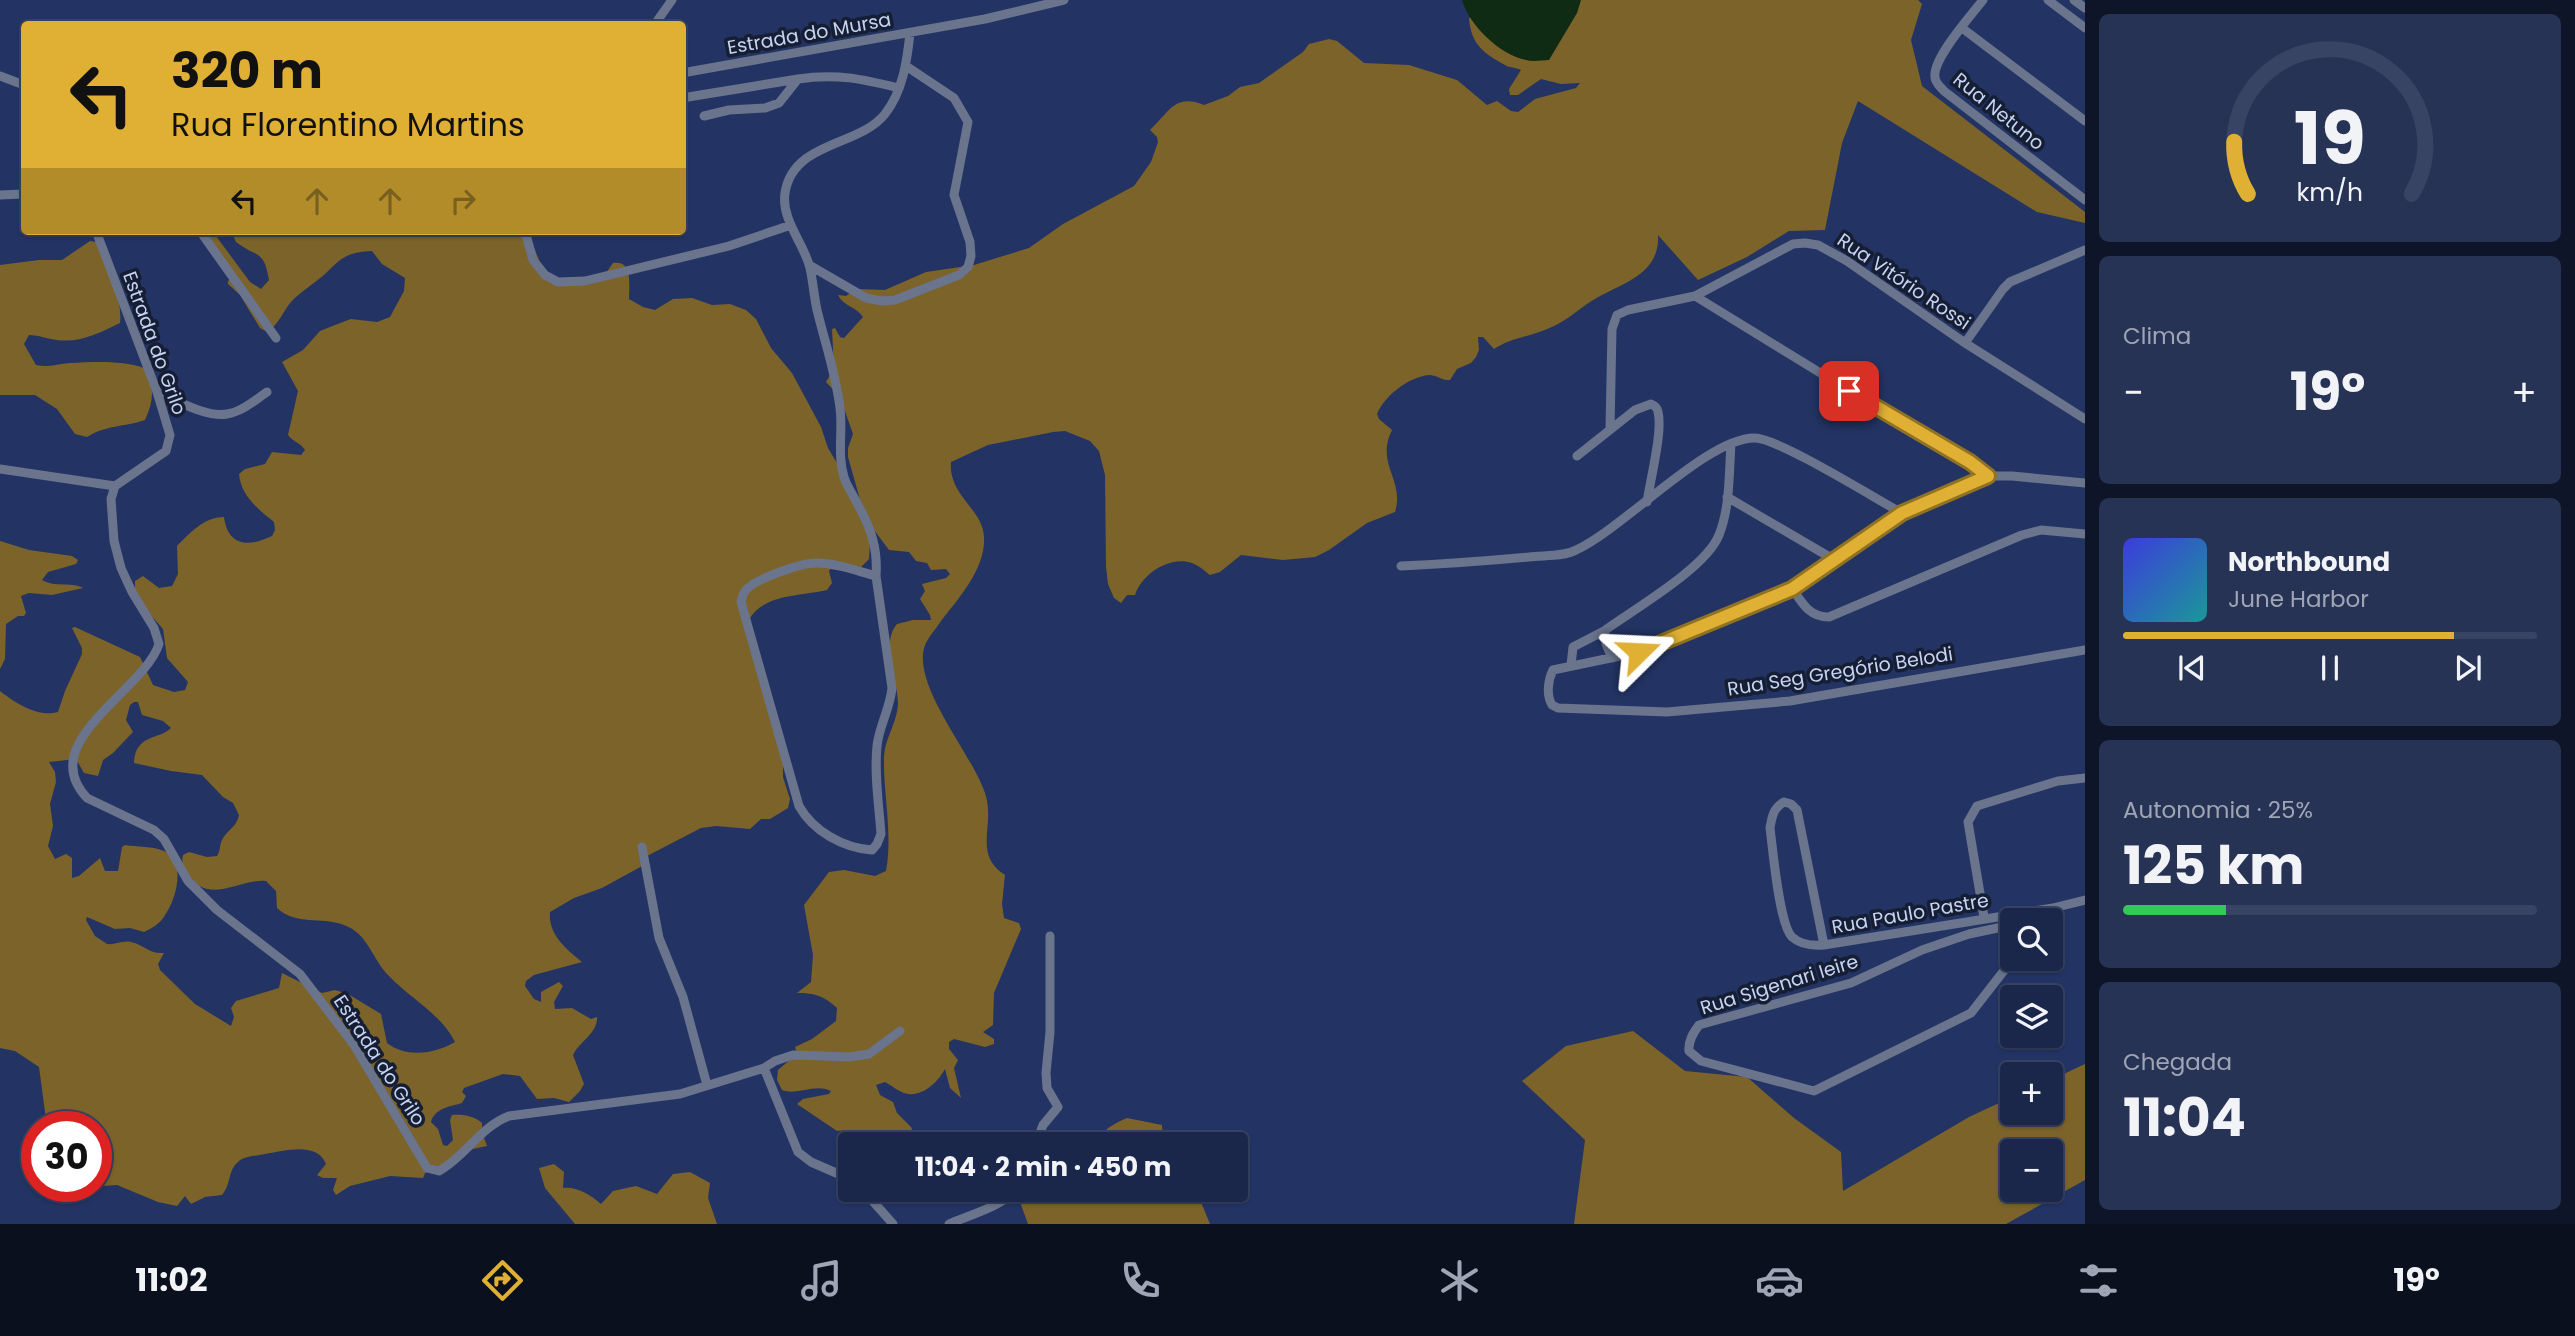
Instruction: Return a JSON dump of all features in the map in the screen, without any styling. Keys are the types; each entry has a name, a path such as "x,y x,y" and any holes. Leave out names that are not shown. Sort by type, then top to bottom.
{"street":[{"path":"657,21 672,0"},
{"name":"Estrada do Mursa","path":"686,72 985,19 1064,0"},
{"name":"Rua Netuno","path":"1983,0 1939,60 1934,74 1935,81 1944,91 2085,200"},
{"path":"2048,0 2085,28"},
{"path":"2074,0 2085,8"},
{"path":"1962,28 2085,121"},
{"path":"876,576 836,565 815,563 790,569 756,583 745,591 741,602 799,806 807,821 816,828 858,849 872,850 880,834 877,743 891,703 892,688 876,576 878,557 872,533 844,476 837,390 809,265 791,225 785,195 792,174 816,151 884,116 899,88 906,66 910,33"},
{"path":"809,265 866,298 882,301 895,300 959,275 968,267 971,256 970,242 954,195 968,122 954,98 906,66"},
{"path":"686,97 824,75 850,76 899,88"},
{"path":"0,76 21,84"},
{"path":"704,116 729,110 772,106 786,96 798,79"},
{"path":"0,195 21,194"},
{"path":"526,235 533,260 545,275 558,282 585,281 716,249 791,225"},
{"name":"Estrada do Grilo","path":"98,235 157,392 170,435 169,446 116,486 111,499 111,516 121,568 154,628 159,644 129,688 96,717 85,732 74,758 73,776 87,798 154,830 164,839 188,881 217,910 300,974 354,1045 428,1168 439,1171 452,1164 495,1121 509,1116 680,1094 764,1068 793,1055 849,1057 869,1054 900,1031"},
{"path":"203,235 276,338"},
{"name":"Rua Vitório Rossi","path":"1610,429 1612,329 1617,315 1628,310 1695,296 1793,244 1805,243 1818,245 1847,261 1965,343 2085,419"},
{"path":"1965,343 2010,282 2085,250"},
{"path":"1695,296 1970,462 1988,476"},
{"path":"157,392 207,412 226,415 240,410 267,392"},
{"path":"1577,456 1645,405 1655,406 1658,411 1658,427 1647,502"},
{"path":"1401,566 1454,564 1575,551 1715,451 1756,438 1768,440 1902,513"},
{"path":"1731,444 1727,497 1719,537 1703,559 1604,631 1573,648 1571,665 1612,658 1662,644 1792,589 1902,513 1988,476 2012,475 2085,483"},
{"path":"0,469 116,486"},
{"path":"1727,497 1833,559"},
{"path":"1792,589 1811,613 1818,617 1829,617 2022,535 2040,530 2085,534"},
{"path":"1604,631 1612,658"},
{"name":"Rua Seg Gregório Belodi","path":"1571,665 1553,670 1550,675 1550,702 1558,708 1667,712 1790,701 2085,650"},
{"path":"1983,917 1968,822 1977,806 2058,781 2085,778"},
{"name":"Rua Paulo Pastre","path":"1824,945 1797,810 1784,802 1777,806 1770,828 1781,908 1787,930 1799,941 1811,946 1824,945 2000,915"},
{"path":"642,847 659,938 683,997 707,1085"},
{"name":"Rua Paulo Pastre","path":"2053,908 2085,900"},
{"name":"Rua Sigenari Ieire","path":"2000,928 1969,934 1922,950 1851,983 1699,1025 1693,1034 1689,1051 1701,1061 1814,1091 1970,1013 2003,971"},
{"path":"1041,1132 1043,1125 1058,1107 1047,1088 1046,1073 1050,1032 1049,936"},
{"path":"764,1068 798,1152 811,1162 838,1174"},
{"path":"874,1202 893,1224"},
{"path":"949,1224 1000,1202"}],"shaded area":[{"path":"1462,0 1581,0 1577,13 1549,60 1529,61 1506,52 1487,38 1471,19"},
{"path":"1568,0 1918,0 1922,4 1911,40 1922,86 2085,212 2085,223 2037,212 1858,101 1842,143 1825,230 1789,231 1747,257 1698,280 1658,235 1657,249 1652,261 1645,270 1625,284 1547,329 1494,349 1483,337 1478,337 1479,350 1476,357 1471,363 1457,369 1450,380 1432,375 1421,376 1406,383 1386,400 1377,414 1392,430 1387,453 1396,490 1395,512 1367,523 1315,557 1283,560 1241,555 1220,572 1210,575 1192,563 1183,561 1165,564 1143,580 1135,595 1127,595 1121,603 1114,598 1108,584 1105,475 1099,451 1090,441 1065,431 1053,432 988,445 951,462 955,484 982,527 983,549 981,560 970,582 927,641 923,664 935,701 985,793 988,805 987,848 995,867 1005,875 1002,904 1004,918 1019,923 1021,929 994,993 993,1025 983,1032 994,1039 994,1044 985,1047 954,1039 949,1042 949,1049 958,1060 954,1068 961,1098 950,1088 945,1069 933,1084 917,1094 904,1093 885,1082 876,1085 880,1095 893,1102 897,1113 913,1132 837,1131 797,1104 803,1099 829,1094 831,1091 818,1088 794,1092 782,1090 777,1080 778,1070 797,1054 795,1047 812,1039 836,1021 837,1008 828,1001 814,995 797,993 811,982 813,955 804,905 829,872 844,870 875,876 886,871 888,828 884,756 898,704 890,652 892,632 897,624 913,620 931,620 920,599 925,591 922,584 946,578 950,574 946,569 931,570 927,563 916,561 909,552 889,550 871,526 869,559 860,568 831,568 829,571 832,583 827,590 773,601 755,611 749,620 783,756 783,777 790,799 788,808 770,819 761,819 750,829 716,826 701,828 647,856 644,865 550,912 555,934 582,962 534,975 526,981 525,986 534,999 541,1002 541,992 559,982 563,986 554,1002 555,1009 572,1008 591,1019 597,1017 595,1028 573,1055 584,1084 569,1102 554,1098 537,1099 520,1076 503,1074 464,1088 462,1092 466,1096 462,1103 439,1111 431,1122 438,1129 443,1145 447,1146 453,1140 450,1120 452,1115 476,1119 482,1123 487,1146 468,1150 442,1167 425,1173 423,1178 390,1176 350,1186 336,1195 333,1190 337,1178 317,1175 326,1164 322,1157 308,1150 290,1150 242,1159 235,1165 222,1195 205,1197 191,1204 185,1196 177,1206 112,1185 112,1111 45,1111 39,1067 15,1051 0,1048 0,691 20,705 35,711 58,712 82,654 82,648 72,628 75,627 140,657 153,685 174,692 185,690 188,682 167,658 163,629 142,605 135,589 135,581 143,576 159,588 172,586 178,574 177,546 210,520 224,517 230,534 241,542 255,542 272,536 275,530 274,522 256,507 247,495 239,474 245,469 265,464 272,452 301,455 305,450 288,435 298,391 282,362 303,350 320,331 351,319 377,322 390,317 404,291 405,278 382,264 372,251 351,254 295,298 267,332 260,328 240,295 228,284 233,277 208,235 215,235 250,282 261,289 269,280 265,263 258,255 236,242 233,235 529,235 544,272 557,283 606,273 613,263 619,263 627,269 629,299 643,307 655,310 673,299 692,298 712,305 730,304 746,310 756,319 771,348 792,373 821,427 828,448 861,503 848,457 853,434 840,397 826,382 834,368 832,329 835,328 840,337 844,338 863,317 838,295 846,296 856,289 885,290 926,272 974,265 1029,248 1063,224 1134,186 1151,162 1158,142 1150,130 1173,107 1186,101 1204,105 1228,96 1240,87 1259,83 1303,52 1309,44 1329,39 1337,41 1364,63 1409,65 1457,80 1487,105 1497,101 1511,111 1518,112 1535,99 1576,88 1580,83 1561,84 1541,79 1518,95 1510,95 1509,89 1521,70 1507,66 1490,56 1472,35 1469,18","holes":["138,702 142,715 163,721 171,728 143,742 135,754 134,763 202,775 223,797 233,803 239,815 222,840 217,856 207,857 189,852 183,855 184,868 197,884 205,889 215,890 266,881 276,891 277,908 284,914 300,919 335,922 352,929 365,941 390,977 434,1015 455,1042 421,1053 395,1048 387,1043 381,1014 348,994 335,990 322,993 282,973 279,988 236,1001 231,1008 234,1017 231,1026 195,1004 160,970 158,964 164,953 154,952 131,942 107,944 95,936 87,917 115,929 130,928 144,932 158,923 169,908 176,891 175,863 171,856 160,849 125,845 122,847 118,871 105,871 100,858 79,876 72,878 72,858 66,854 55,859 48,846 53,826 50,804 56,782 55,772 49,762 76,759 84,773 98,776 103,760 133,732 126,720 130,705"]},
{"path":"90,241 96,242 113,281 119,302 120,323 74,340 29,335 24,344 36,365 107,362 144,368 152,393 145,420 108,428 87,437 75,434 57,409 35,395 0,395 0,265 62,260"},
{"path":"0,541 29,550 72,556 78,560 76,564 48,572 42,580 83,588 52,595 29,593 21,596 26,613 6,624 5,659 0,669"},
{"path":"1633,1031 1685,1071 1747,1077 1794,1118 1841,1152 1843,1191 1969,1117 2000,1103 2000,1125 2063,1125 2063,1074 2085,1064 2085,1180 2063,1192 2063,1139 2000,1139 2000,1202 2046,1202 2006,1224 1574,1224 1585,1140 1522,1081 1566,1046"},
{"path":"1127,1118 1162,1125 1162,1132 1104,1132"},
{"path":"554,1164 564,1172 563,1188 583,1192 601,1204 613,1191 636,1186 657,1194 673,1174 690,1172 710,1183 708,1198 717,1224 575,1224 545,1188 539,1168"},
{"path":"1020,1202 1201,1202 1210,1224 1028,1224"}],"route":[{"path":"1639,652 1792,589 1902,513 1988,476 1970,462 1849,391"}]}
